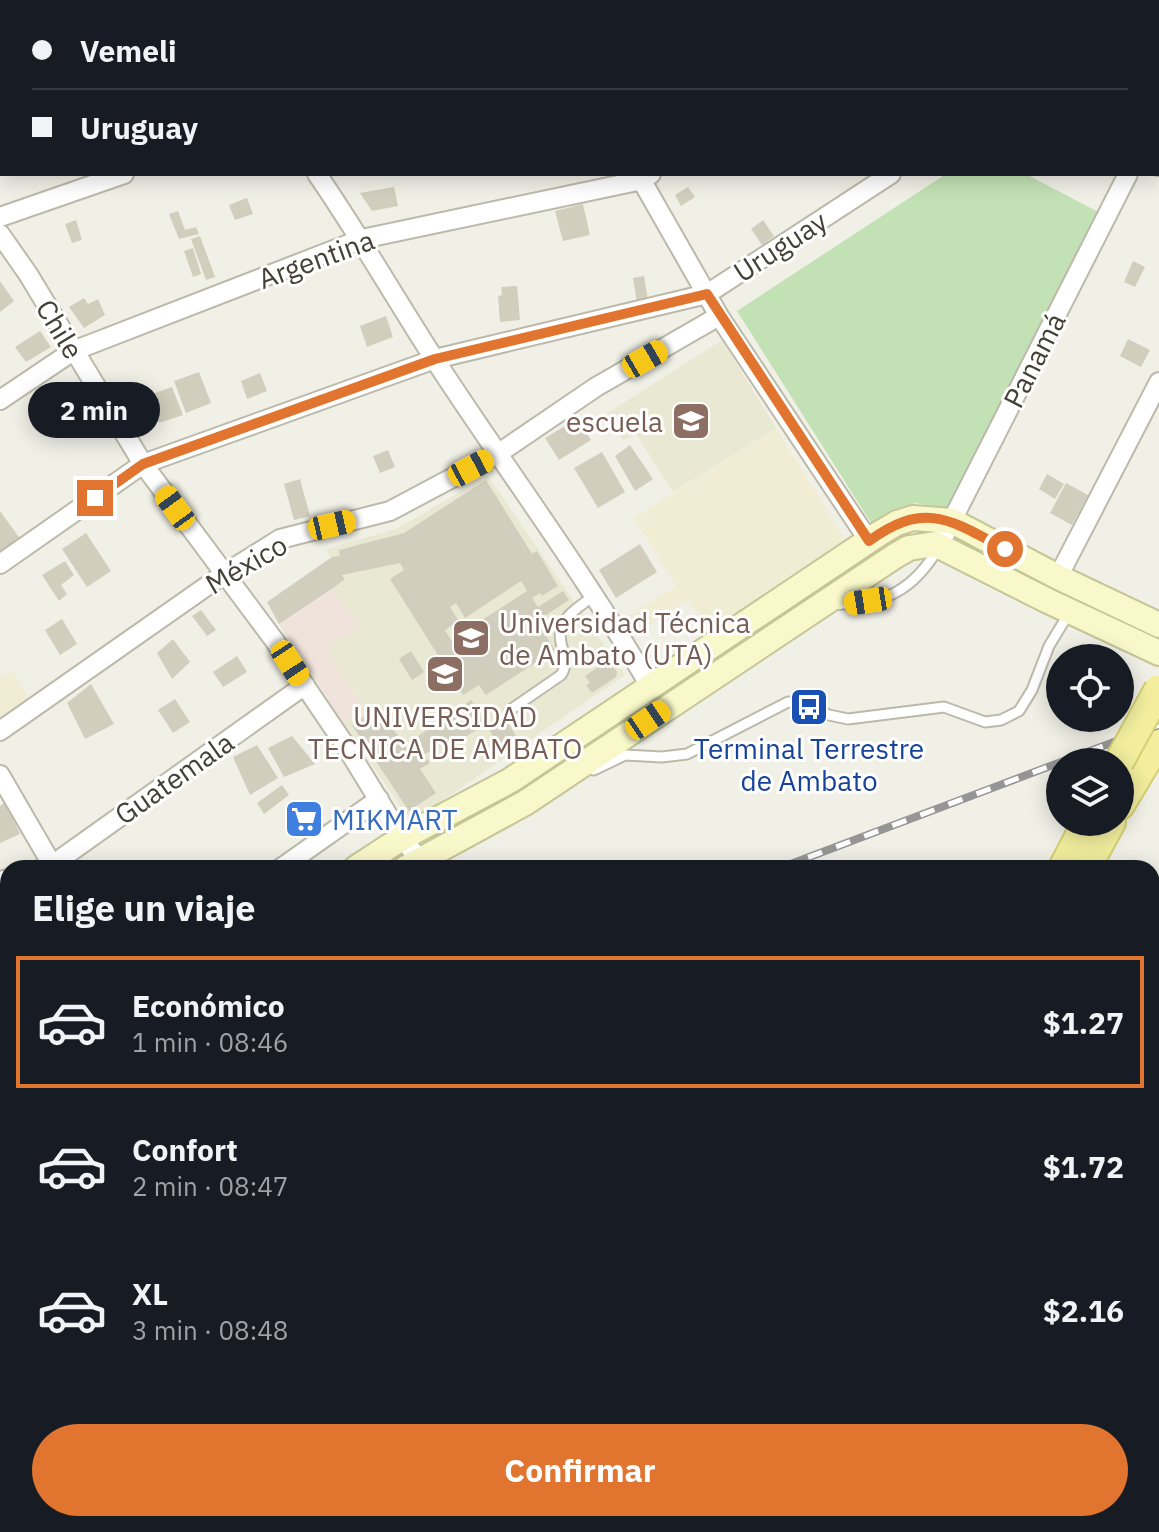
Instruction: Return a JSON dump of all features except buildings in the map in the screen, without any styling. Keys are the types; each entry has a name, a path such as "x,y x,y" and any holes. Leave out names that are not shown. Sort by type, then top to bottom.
{"main road":[{"path":"368,860 402,838 511,780 869,541 897,523 913,518 952,521 1058,577 1159,625"},
{"path":"420,860 513,811 909,548 935,544 1159,653"},
{"path":"1134,779 1145,759 1159,689"},
{"path":"1084,860 1086,836"},
{"path":"1087,860 1102,836"}],"street":[{"path":"0,217 118,176"},
{"path":"318,176 362,239 435,359 594,595 650,686"},
{"path":"644,176 719,316 869,541"},
{"name":"Argentina","path":"0,400 73,351 362,239 644,176"},
{"name":"Uruguay","path":"0,564 143,464 435,359 707,294 888,176"},
{"name":"Panamá","path":"939,546 1127,176"},
{"name":"Chile","path":"0,234 28,274 143,464 305,685 379,799 402,838 410,860"},
{"name":"México","path":"0,731 224,574 280,539 390,511 499,453 596,387 719,316"},
{"path":"1058,577 1159,382"},
{"name":"Guatemala","path":"60,860 305,685"},
{"path":"0,775 46,860"},
{"path":"292,860 379,799"}],"lane":[{"path":"510,710 566,669 560,641 561,628 567,618 594,595"},
{"path":"579,780 625,755 662,757 687,754 788,702 807,704 829,715 848,719 944,707 985,722 1001,720 1019,711 1069,611"},
{"path":"513,811 519,814 541,806"}],"shaded area":[{"name":"escuela","path":"722,340 776,428 673,492 636,434 623,441 606,414"},
{"path":"776,428 849,546 710,634 689,600 634,635 624,619 676,586 634,518"},
{"name":"Universidad Técnica de Ambato (UTA)","path":"488,476 625,675 411,822 343,722 364,708 325,650 358,627 333,588 345,579 326,549 396,529"},
{"path":"333,588 359,627 326,650 364,709 343,722 279,624"},
{"path":"12,671 31,702 0,720 0,678"}],"green space":[{"path":"943,176 1030,176 1098,212 952,509 914,503 873,526 737,311"}],"railway":[{"path":"801,860 1159,725"}],"place":[{"name":"escuela","path":"691,421"},
{"name":"Universidad Técnica de Ambato (UTA)","path":"471,638"},
{"name":"UNIVERSIDAD TECNICA DE AMBATO","path":"445,674"},
{"name":"Terminal Terrestre de Ambato","path":"809,707"},
{"name":"MIKMART","path":"304,819"}],"route":[{"path":"95,498 143,464 435,359 707,294 869,541 897,523 913,518 940,519 952,521 1005,549"}]}
